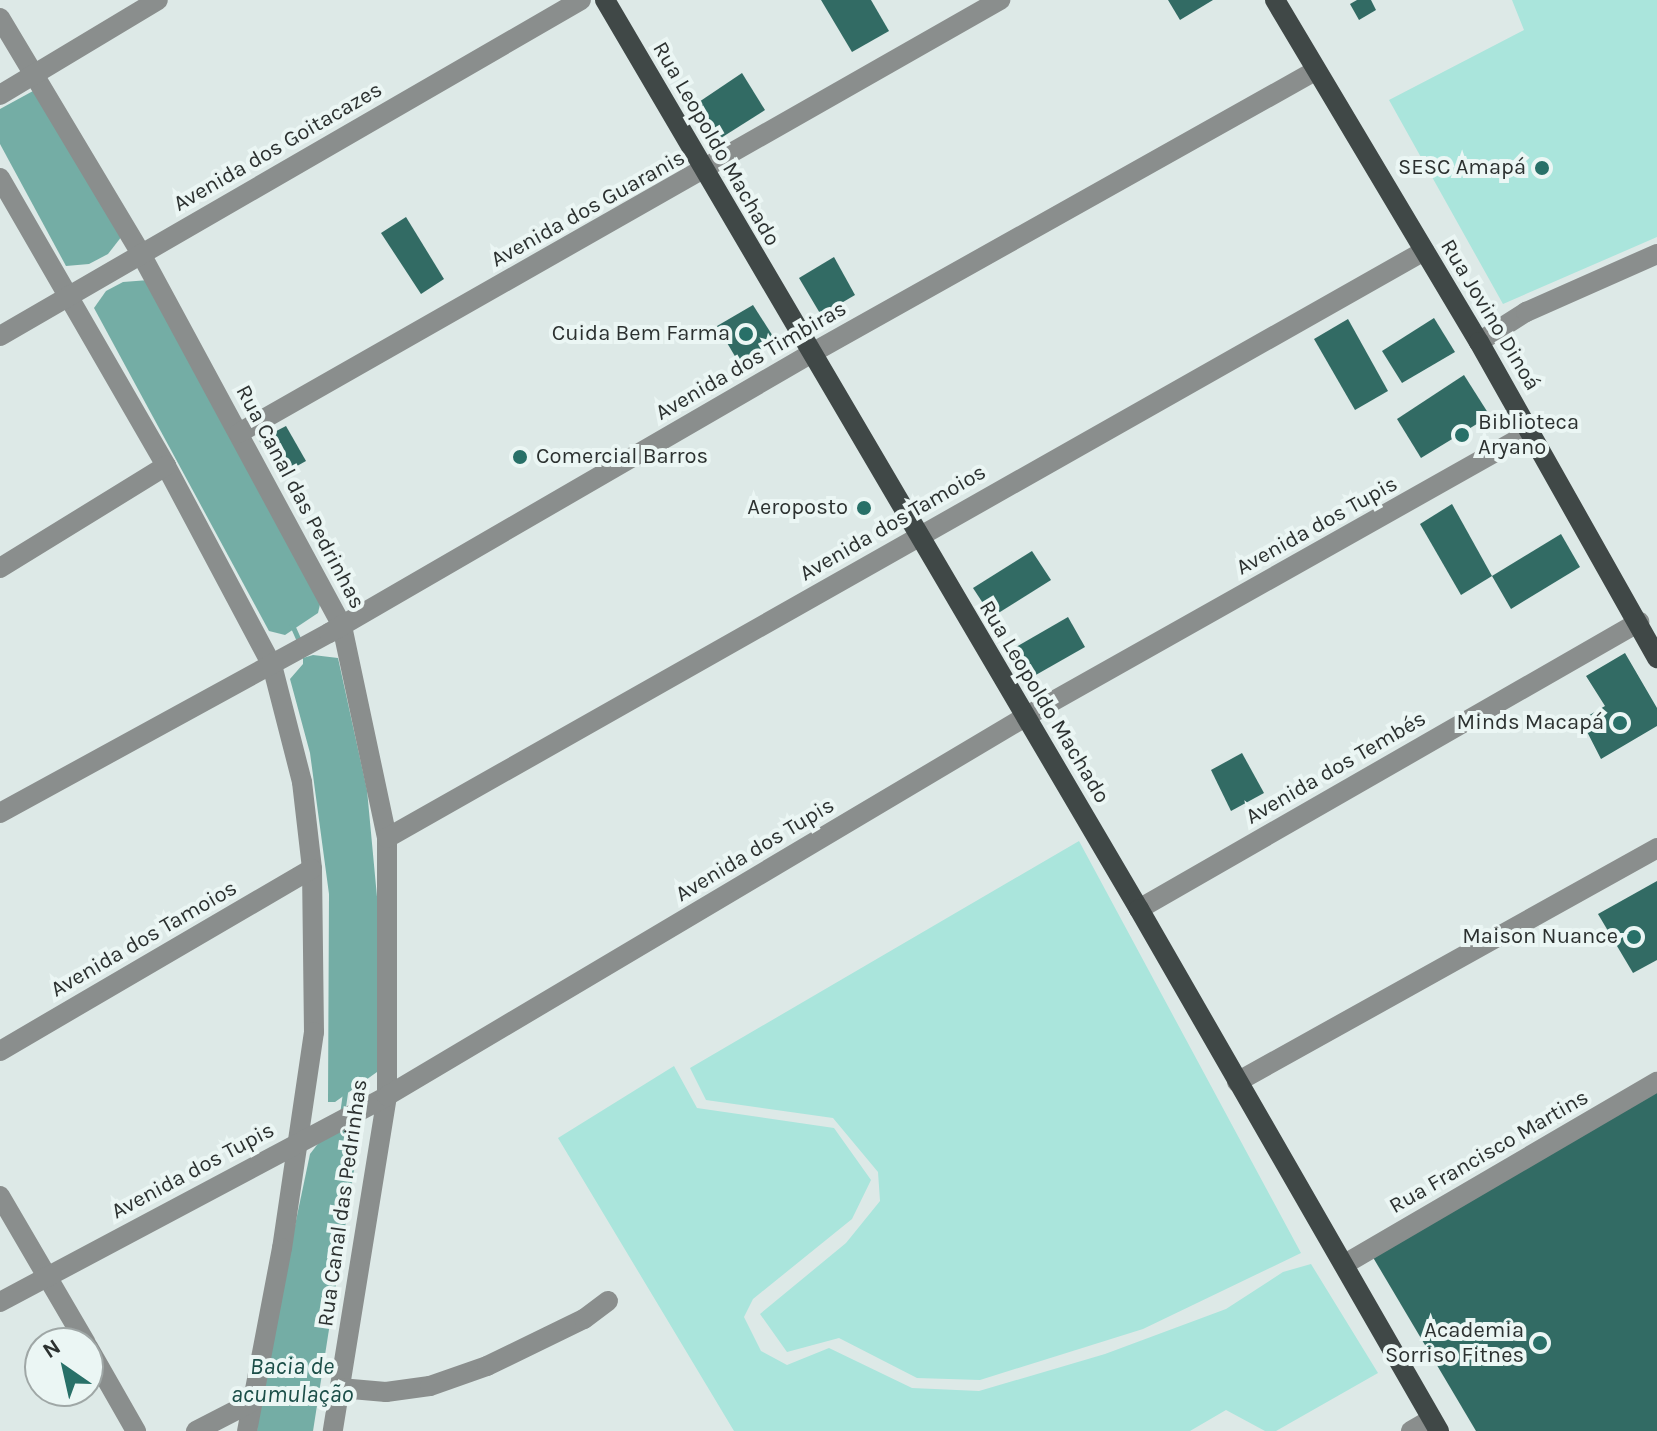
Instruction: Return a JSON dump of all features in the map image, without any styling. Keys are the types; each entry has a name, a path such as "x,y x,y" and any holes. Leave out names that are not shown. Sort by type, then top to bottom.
{"main road":[{"name":"Rua Leopoldo Machado","path":"605,0 1139,909 1436,1425"},
{"name":"Rua Jovino Dinoá","path":"1275,0 1479,342 1657,658"}],"street":[{"path":"0,95 158,0"},
{"name":"Avenida dos Goitacazes","path":"0,336 581,0"},
{"name":"Avenida dos Guaranis","path":"239,433 1000,0"},
{"name":"Rua Canal das Pedrinhas","path":"0,18 26,78 137,256 239,433 336,630 387,838 382,1098 333,1431"},
{"name":"Avenida dos Timbiras","path":"0,813 336,630 812,353 1315,71"},
{"path":"0,178 72,295 278,662 302,782 312,869 314,1032 300,1142 247,1431"},
{"name":"Avenida dos Tamoios","path":"387,838 1424,251"},
{"path":"1479,342 1526,312 1657,254"},
{"name":"Avenida dos Tupis","path":"0,1302 382,1098 1025,717 1531,432"},
{"path":"0,568 166,466"},
{"name":"Avenida dos Tembés","path":"1139,909 1639,622"},
{"name":"Avenida dos Timbiras","path":"0,828 129,745"},
{"path":"1237,1082 1657,848"},
{"name":"Avenida dos Tamoios","path":"0,1051 312,869"},
{"name":"Rua Francisco Martins","path":"1345,1264 1657,1082"},
{"path":"0,1196 77,1327"},
{"path":"340,1388 386,1392 430,1386 487,1366 584,1319 608,1301"},
{"path":"104,1375 136,1431"},
{"path":"196,1431 252,1402"},
{"path":"1411,1431 1436,1425"}],"green space":[{"name":"SESC Amapá","path":"1512,0 1657,0 1657,237 1503,304 1389,100 1524,30"},
{"path":"1079,841 1301,1253 1143,1329 980,1380 917,1378 839,1338 787,1352 760,1314 846,1243 880,1201 878,1172 833,1118 706,1100 690,1068"},
{"path":"674,1066 697,1108 834,1128 871,1180 852,1219 753,1299 744,1317 761,1351 787,1365 829,1348 912,1388 979,1391 1105,1354 1226,1309 1283,1272 1311,1264 1378,1373 1276,1431 1265,1431 1226,1410 1190,1431 734,1431 558,1138"}],"water":[{"path":"33,91 122,236 108,254 89,264 66,266 0,144 0,109"},
{"path":"149,280 322,596 318,613 285,635 269,631 94,308 106,291 123,282"},
{"path":"313,655 338,658 367,790 380,929 377,1072 335,1102 328,1102 329,894 310,753 290,679 303,664 303,658"},
{"name":"Bacia de acumulação","path":"348,1123 359,1139 313,1431 257,1431 262,1382 310,1154 320,1141"}],"building":[{"path":"821,0 871,0 889,31 852,52"},
{"path":"1168,0 1213,0 1180,20"},
{"path":"1357,0 1371,0 1376,10 1359,20 1350,4"},
{"path":"742,73 765,110 713,143 690,108"},
{"path":"406,217 444,279 421,294 381,233"},
{"path":"834,257 855,295 821,315 799,278"},
{"name":"Cuida Bem Farma","path":"753,305 776,341 739,363 717,326"},
{"path":"1434,318 1455,352 1402,383 1382,351"},
{"path":"1348,319 1388,391 1355,410 1314,339"},
{"path":"1464,375 1490,416 1421,458 1397,419"},
{"path":"286,426 306,461 279,476 259,440"},
{"path":"1452,504 1492,576 1461,595 1420,524"},
{"path":"1561,534 1580,567 1511,609 1492,576"},
{"path":"1032,551 1051,580 992,617 973,588"},
{"path":"1068,617 1085,647 1027,680 1011,650"},
{"name":"Minds Macapá","path":"1625,653 1657,708 1657,726 1601,759 1581,720 1605,706 1586,676"},
{"path":"1242,753 1264,793 1231,811 1211,770"},
{"name":"Maison Nuance","path":"1657,881 1657,960 1633,973 1598,914"},
{"name":"Academia Sorriso Fitnes","path":"1657,1084 1657,1431 1476,1431 1371,1254"}],"waterway":[{"path":"292,625 301,645"},
{"path":"342,1114 345,1092"}],"place":[{"name":"SESC Amapá","path":"1542,168"},
{"name":"Cuida Bem Farma","path":"746,334"},
{"name":"Biblioteca Aryano","path":"1462,435"},
{"name":"Comercial Barros","path":"520,457"},
{"name":"Aeroposto","path":"864,508"},
{"name":"Minds Macapá","path":"1620,723"},
{"name":"Maison Nuance","path":"1634,937"},
{"name":"Academia Sorriso Fitnes","path":"1540,1343"}]}
